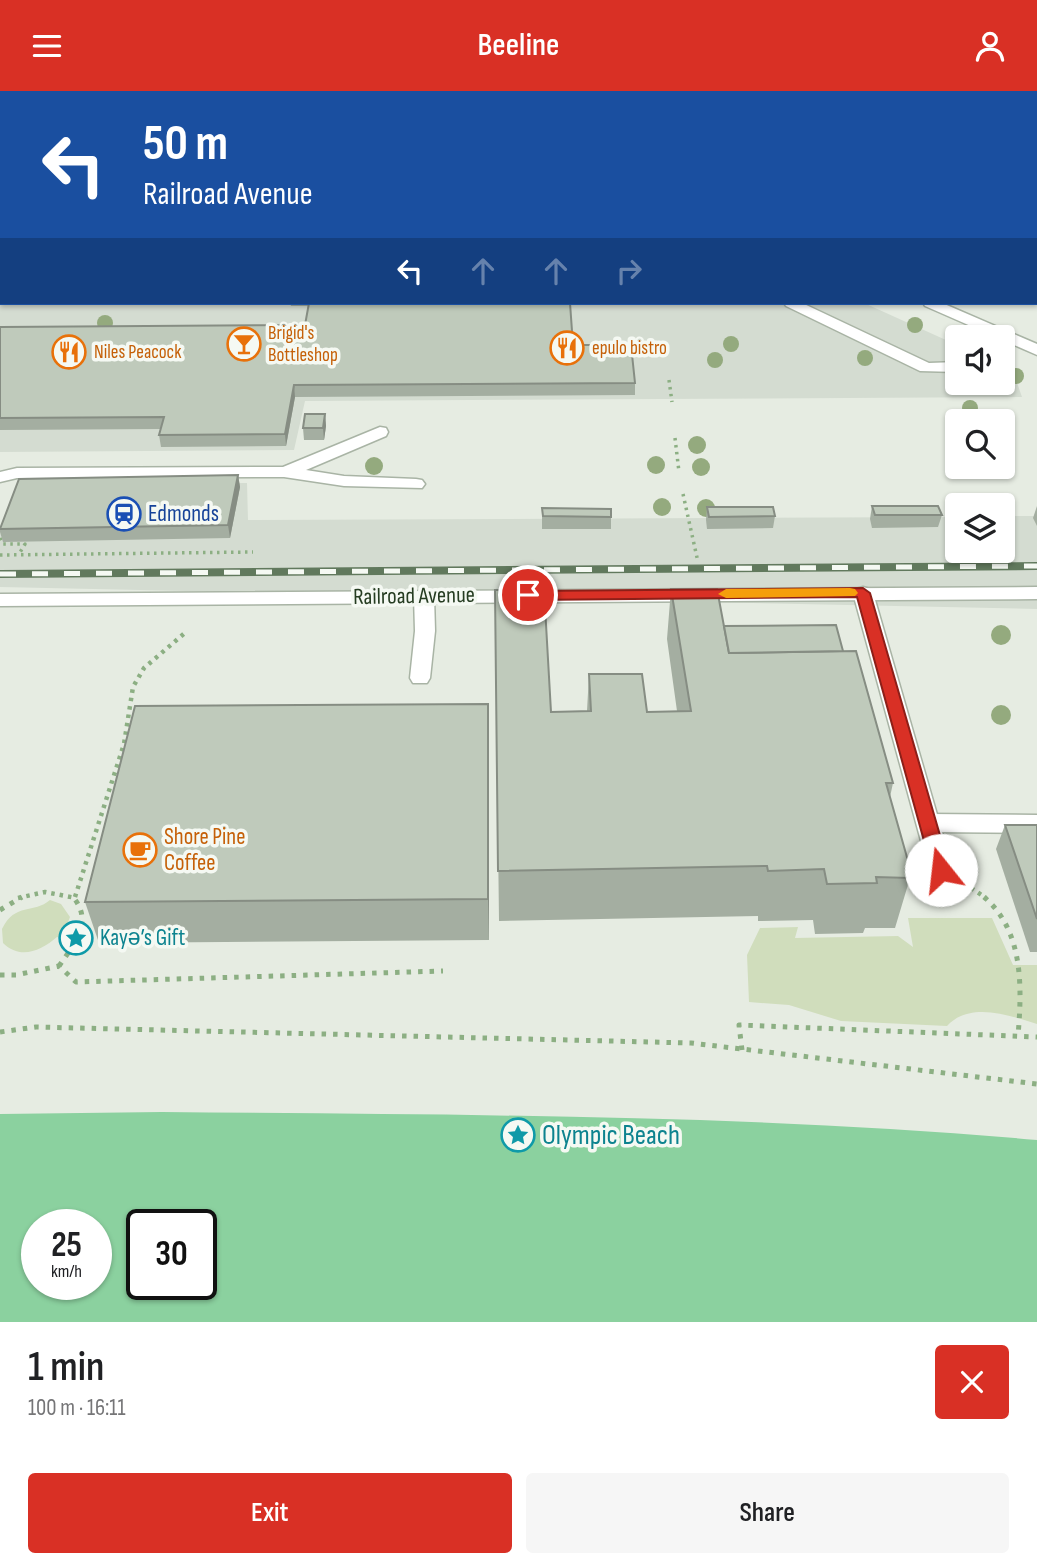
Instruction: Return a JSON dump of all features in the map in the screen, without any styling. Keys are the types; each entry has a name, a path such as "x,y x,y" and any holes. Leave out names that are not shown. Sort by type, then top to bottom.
{"street":[{"path":"795,305 926,368 945,367"},
{"path":"934,305 973,325"},
{"path":"1015,345 1037,350"},
{"path":"284,472 319,459 344,444 380,432"},
{"path":"344,444 342,457 350,469 371,482"},
{"path":"0,477 17,473 284,472 416,484"},
{"path":"863,593 941,870"},
{"name":"Railroad Avenue","path":"0,600 1037,593"},
{"path":"420,678 425,631 424,596"},
{"path":"928,823 1037,824"}],"path":[{"path":"669,380 671,402"},
{"path":"675,438 679,472"},
{"path":"683,493 698,562"},
{"path":"0,538 3,544 25,544 18,554"},
{"path":"0,555 253,552"},
{"path":"0,975 16,975 59,966 78,942 83,913 75,897 124,744 133,687 144,668 186,632"},
{"path":"941,870 993,901 1019,955 1022,982 1018,1036"},
{"path":"0,910 30,893 53,891 75,897"},
{"path":"59,966 76,982 443,971"},
{"path":"742,1050 739,1025 1037,1037"},
{"path":"0,1032 36,1027 691,1043 1037,1084"}],"shaded area":[{"path":"0,305 868,305 945,340 945,395 1015,395 1015,377 1022,397 305,401 294,450 0,452"},
{"path":"247,483 248,520 945,517 945,563 1015,563 1015,516 1037,516 1037,609 0,587 0,530 20,484"},
{"path":"50,900 61,904 70,917 62,938 57,937 30,952 16,951 3,943 2,929 13,915"},
{"path":"908,918 992,918 1013,965 1037,965 1037,1024 990,1012 967,1014 956,1018 947,1026 841,1021 789,1005 749,1002 747,955 760,928 798,927 795,938 898,936 913,947"},
{"path":"162,1112 600,1117 819,1125 1037,1140 1037,1322 0,1322 0,1114"}],"building":[{"path":"309,305 570,305 573,345 631,345 635,383 294,385 285,434 159,435 164,417 0,418 0,327 305,325"},
{"path":"305,414 325,414 323,428 303,428"},
{"path":"238,475 228,525 0,529 19,479"},
{"path":"872,506 938,506 942,515 875,515"},
{"path":"707,507 773,507 775,516 709,517"},
{"path":"542,508 611,509 611,517 543,516"},
{"path":"544,589 551,712 591,711 589,674 642,674 647,712 691,711 671,589 717,589 729,653 856,651 893,783 886,783 910,868 910,878 876,877 877,883 827,884 824,869 768,871 767,866 498,871 495,590"},
{"path":"836,625 843,651 729,653 724,626"},
{"path":"488,704 488,899 85,902 135,706"},
{"path":"1005,825 1037,825 1037,919"}],"railway":[{"path":"0,574 1037,566"}],"slow traffic":[{"path":"726,594 850,593"}],"place":[{"name":"Brigid's Bottleshop","path":"244,344"},
{"name":"epulo bistro","path":"567,348"},
{"name":"Niles Peacock","path":"69,352"},
{"name":"Edmonds","path":"124,514"},
{"name":"Shore Pine Coffee","path":"140,850"},
{"name":"Kayə’s Gift","path":"76,938"},
{"name":"Olympic Beach","path":"518,1135"}],"route":[{"path":"528,595 863,593 941,870"}]}
